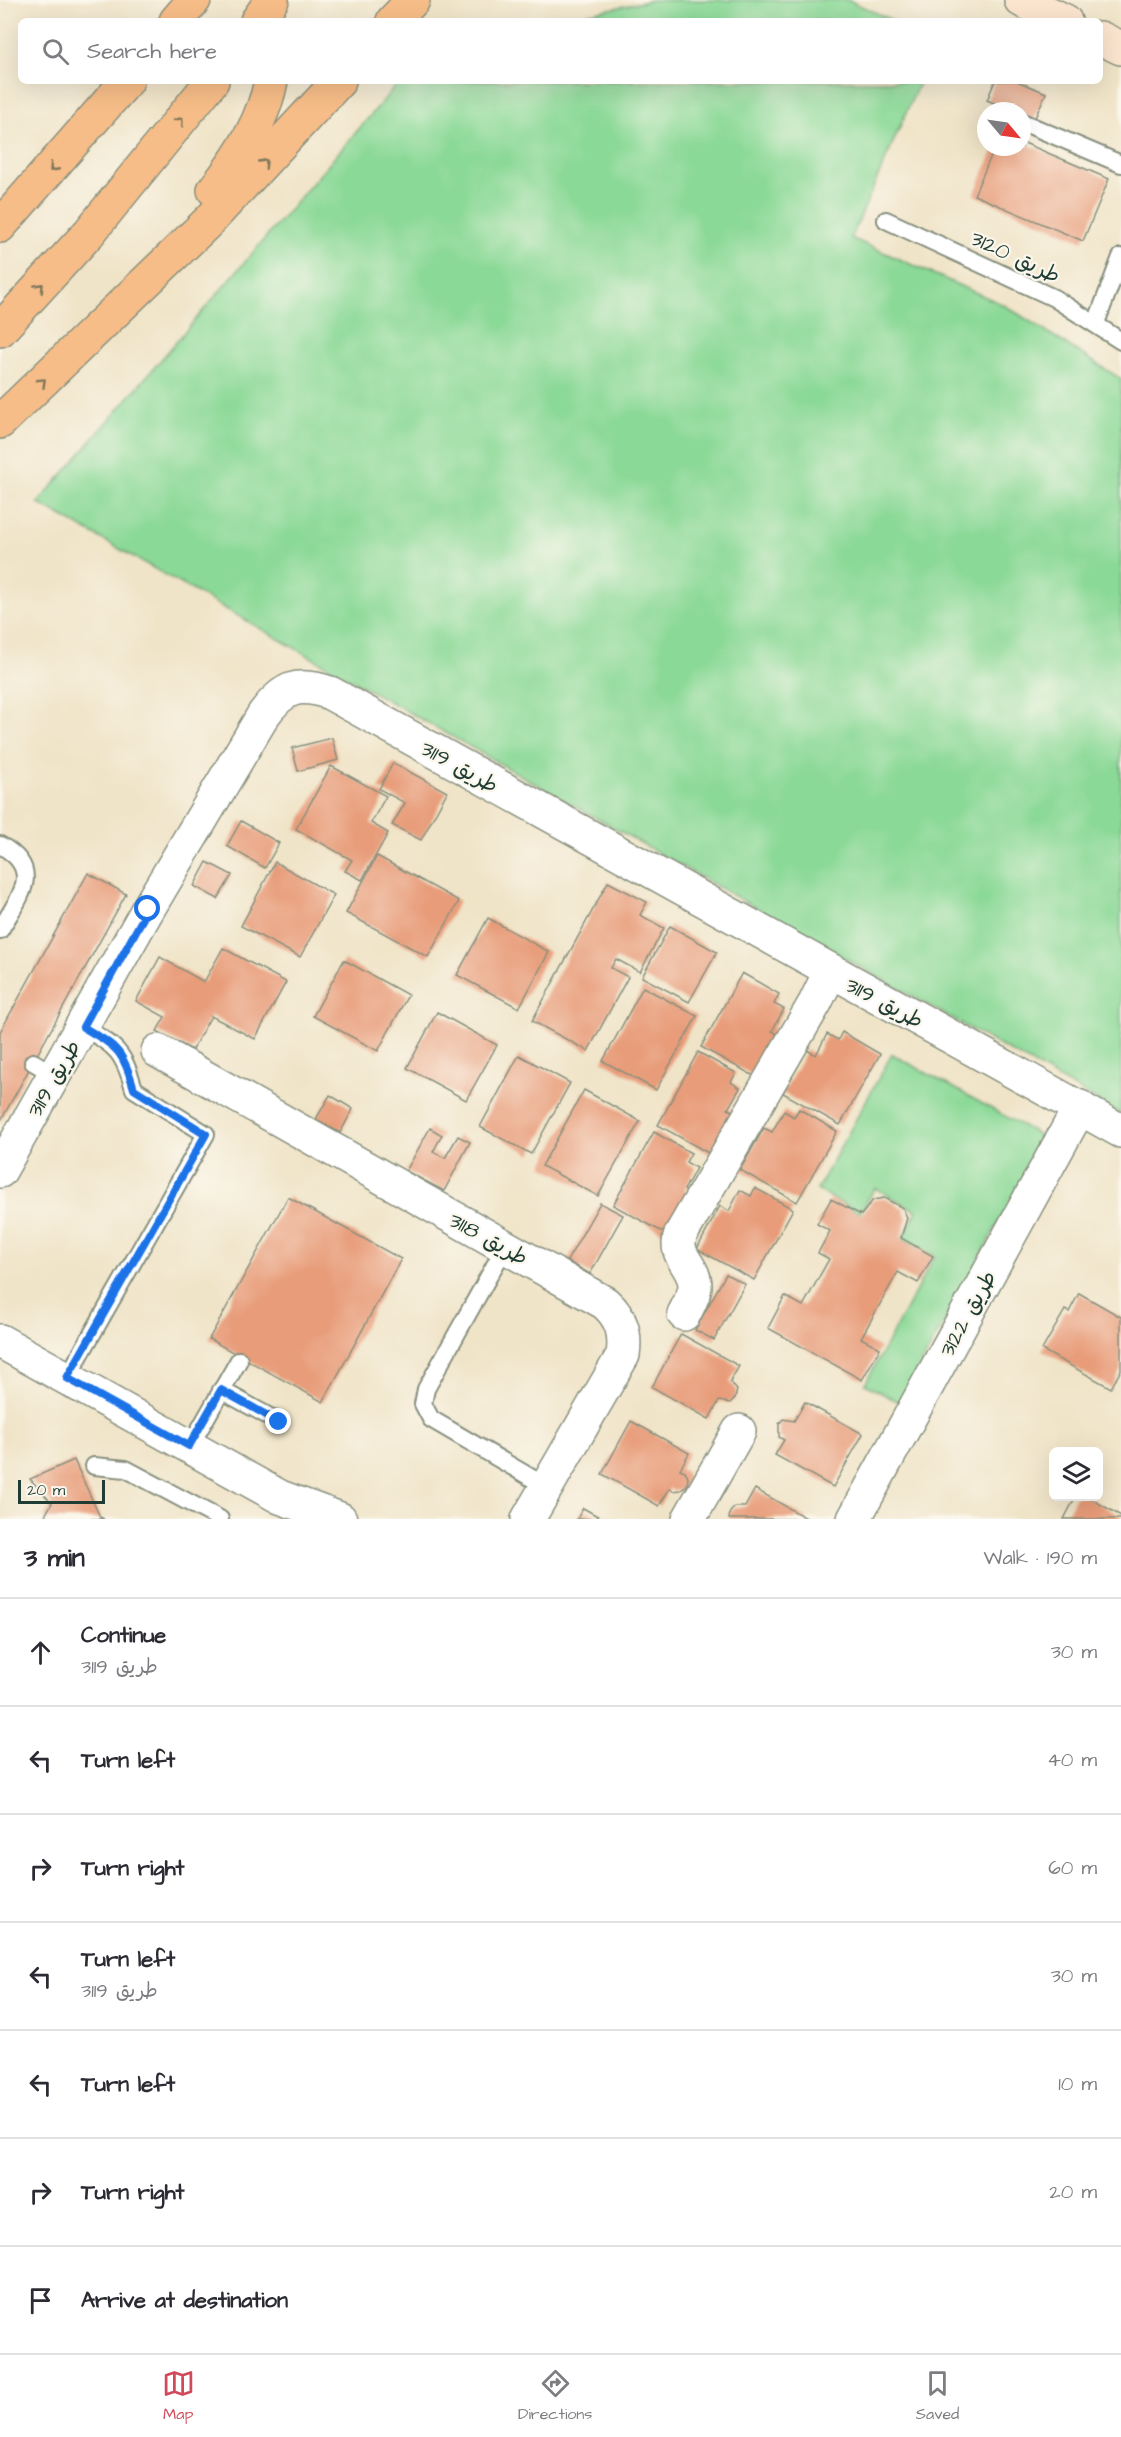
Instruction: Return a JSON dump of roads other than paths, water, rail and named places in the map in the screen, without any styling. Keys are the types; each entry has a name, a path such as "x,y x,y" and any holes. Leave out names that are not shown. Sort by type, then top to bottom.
{"highway":[{"path":"179,18 194,0"},
{"path":"259,18 272,0"},
{"path":"277,0 278,18"},
{"path":"390,18 401,0"},
{"path":"396,18 413,0"},
{"path":"0,226 92,125 125,84"},
{"path":"0,330 88,234 210,84"},
{"path":"118,308 231,169 253,133 270,84"},
{"path":"0,423 216,213 336,84"}],"main road":[{"path":"1021,0 1059,18"},
{"path":"1103,39 1121,48"}],"street":[{"name":"طريق 3119","path":"0,1172 44,1068 83,1027 148,909 264,714 276,698 292,688 310,686 330,693 830,972 1121,1131"},
{"path":"684,1314 694,1292 695,1283 680,1255 681,1234 815,1003 830,972"},
{"name":"طريق 3118","path":"158,1051 605,1303 614,1311 624,1332 623,1355 528,1519"},
{"name":"طريق 3122","path":"857,1518 1080,1107"},
{"path":"0,1341 280,1497 340,1519"},
{"path":"689,1519 739,1431"}],"lane":[{"path":"1031,126 1121,164"},
{"name":"طريق 3120","path":"886,220 1054,298 1121,341"},
{"path":"1096,323 1121,257"},
{"path":"0,845 20,860 26,877 25,886 0,930"},
{"path":"67,1378 206,1134 134,1089 128,1069 114,1045 83,1027"},
{"path":"505,1247 426,1389 423,1404 431,1419 547,1487"},
{"path":"189,1446 239,1360"},
{"path":"221,1390 279,1422"},
{"path":"94,1466 126,1469 220,1519"}]}
